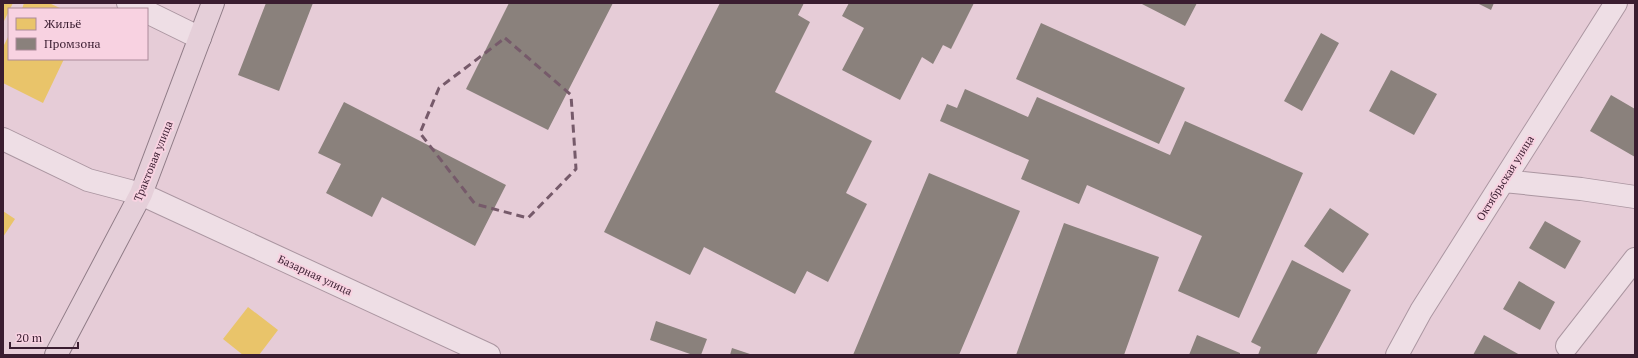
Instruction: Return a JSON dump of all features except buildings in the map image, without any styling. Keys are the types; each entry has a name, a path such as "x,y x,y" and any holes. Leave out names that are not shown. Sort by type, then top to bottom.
{"main road":[{"name":"Трактовая улица","path":"56,355 142,194 213,3"}],"street":[{"path":"128,3 138,8"},
{"name":"Октябрьская улица","path":"1397,355 1421,312 1616,3"},
{"path":"148,12 200,38"},
{"name":"Базарная улица","path":"3,139 88,180 142,194 489,355"},
{"path":"1504,181 1581,189 1635,197"},
{"path":"1567,346 1635,260"}],"highlighted area":[{"path":"505,38 571,95 576,169 528,218 475,204 420,133 439,88"}]}
